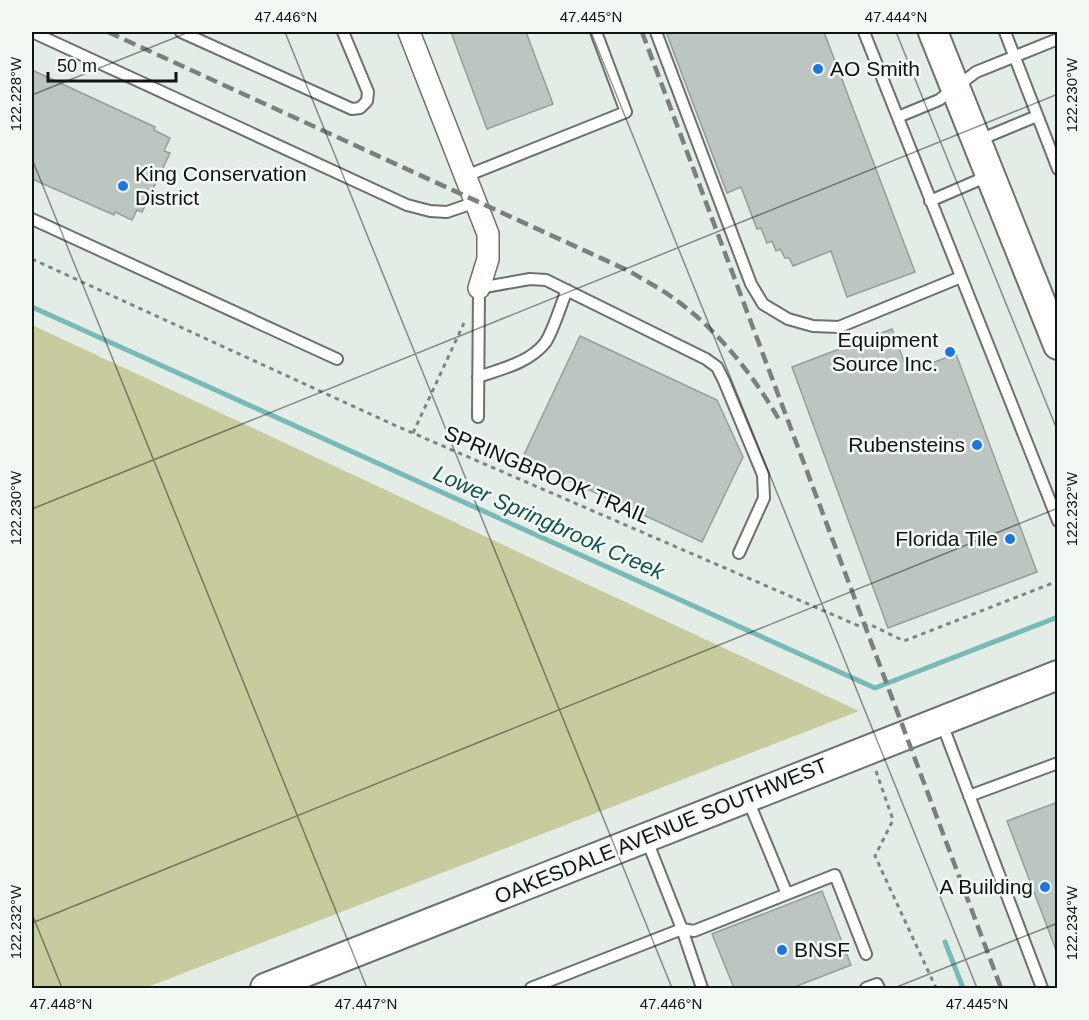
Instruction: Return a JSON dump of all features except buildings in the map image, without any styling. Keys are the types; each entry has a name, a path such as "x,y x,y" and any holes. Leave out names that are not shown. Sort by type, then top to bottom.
{"street":[{"path":"409,32 488,234 489,259 479,288"},
{"path":"933,32 1058,345"},
{"name":"OAKESDALE AVENUE SOUTHWEST","path":"265,988 1058,675"}],"lane":[{"path":"33,32 407,205 430,211 447,212 476,202"},
{"path":"183,32 352,109 360,108 367,101 368,92 343,32"},
{"path":"466,176 626,112 596,32"},
{"path":"656,32 751,284 763,304 788,319 813,326 838,327 960,277"},
{"path":"864,32 960,277 1053,499 1058,520"},
{"path":"1005,32 1058,169"},
{"path":"898,117 939,100 976,72 1058,39"},
{"path":"976,141 1037,116"},
{"path":"930,201 990,176"},
{"path":"32,219 337,359"},
{"path":"478,417 479,288 530,279 546,280 706,359 717,367 763,475 764,498 739,553"},
{"path":"478,377 516,364 545,342 567,290"},
{"path":"941,721 1042,988"},
{"path":"969,796 1058,763"},
{"path":"747,797 787,894"},
{"path":"646,838 682,928 702,988"},
{"path":"542,987 682,928 694,931 835,875 866,954"},
{"path":"866,988 877,984 879,988"}],"path":[{"name":"SPRINGBROOK TRAIL","path":"32,259 413,433 859,626 871,625 904,641 1058,582"},
{"path":"413,433 479,288"},
{"path":"867,750 893,820 875,856 936,988"}],"green space":[{"path":"32,325 859,711 145,988 32,988"}],"waterway":[{"name":"Lower Springbrook Creek","path":"32,307 875,688 1058,617"},
{"path":"945,942 963,988"}],"railway":[{"path":"108,32 629,271 686,308 718,337 746,369 781,423"},
{"path":"642,32 1001,988"}],"place":[{"name":"AO Smith","path":"818,69"},
{"name":"King Conservation District","path":"123,186"},
{"name":"Equipment Source Inc.","path":"950,352"},
{"name":"Rubensteins","path":"977,445"},
{"name":"Florida Tile","path":"1010,539"},
{"name":"A Building","path":"1045,887"},
{"name":"BNSF","path":"782,950"}]}
